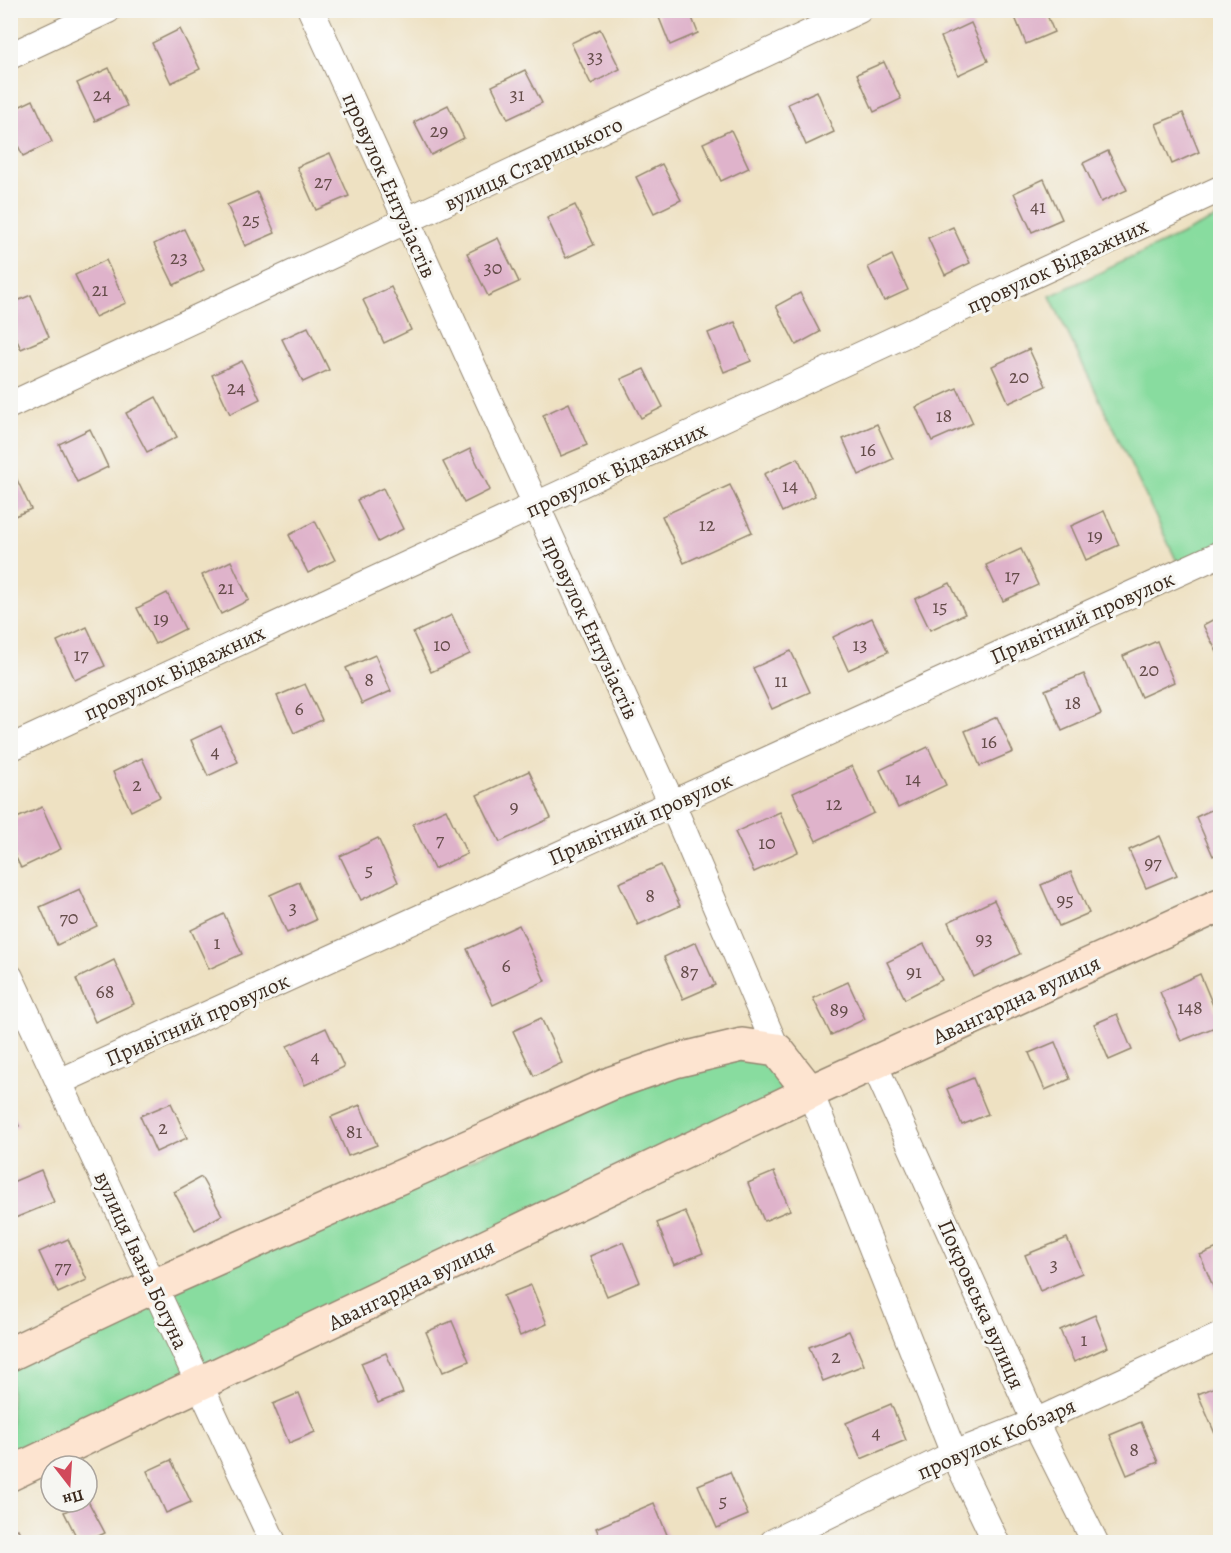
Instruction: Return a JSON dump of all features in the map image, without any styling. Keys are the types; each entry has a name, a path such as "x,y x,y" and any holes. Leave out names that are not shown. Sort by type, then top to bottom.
{"street":[{"path":"10,56 108,10"},
{"name":"провулок Ентузіастів","path":"311,10 672,804 777,1050"},
{"name":"вулиця Старицького","path":"10,405 859,10"},
{"name":"провулок Відважних","path":"10,748 1221,189"},
{"name":"Привітний провулок","path":"59,1082 1221,554"},
{"name":"Авангардна вулиця","path":"10,1474 810,1092 1221,905"},
{"name":"вулиця Івана Богуна","path":"10,977 273,1542"},
{"path":"10,1354 154,1286 612,1083 675,1061 742,1045 777,1050 810,1092 954,1454 996,1542"},
{"name":"Покровська вулиця","path":"874,1064 1035,1422 1095,1542"},
{"name":"провулок Кобзаря","path":"773,1542 954,1454 1035,1422 1221,1336"}],"green space":[{"path":"1220,216 1220,554 1182,572 1050,296"},
{"path":"742,1045 810,1092 53,1454 39,1454 39,1461 11,1474 11,1354"}],"building":[{"path":"656,10 689,10 698,33 670,45"},
{"path":"1012,10 1045,10 1054,32 1026,44"},
{"path":"971,23 988,61 958,75 941,37"},
{"path":"180,29 200,69 171,83 152,43"},
{"path":"600,29 620,69 591,84 571,43"},
{"path":"884,62 901,99 874,112 857,74"},
{"path":"109,68 127,106 95,121 77,83"},
{"path":"525,70 542,103 508,119 492,86"},
{"path":"817,91 834,132 806,145 788,104"},
{"path":"33,100 52,142 23,156 10,129 10,111"},
{"path":"448,105 464,138 431,155 414,122"},
{"path":"1183,113 1199,152 1172,164 1156,124"},
{"path":"731,130 749,168 721,181 703,143"},
{"path":"1108,151 1127,190 1101,202 1083,163"},
{"path":"330,153 349,196 316,210 297,167"},
{"path":"662,164 681,200 654,213 636,177"},
{"path":"1044,179 1062,219 1032,232 1014,193"},
{"path":"257,192 275,233 245,246 227,205"},
{"path":"575,205 594,245 566,258 547,218"},
{"path":"953,227 970,263 945,275 928,238"},
{"path":"184,229 204,270 174,285 154,244"},
{"path":"498,238 519,282 488,296 467,253"},
{"path":"892,255 908,290 884,301 868,267"},
{"path":"106,260 126,303 95,317 75,275"},
{"path":"391,287 411,330 384,343 363,300"},
{"path":"800,293 820,332 796,345 776,306"},
{"path":"31,295 49,337 21,349 10,326 10,304"},
{"path":"735,322 751,361 724,372 708,333"},
{"path":"308,327 329,370 303,382 282,339"},
{"path":"1029,349 1046,386 1009,403 992,366"},
{"path":"242,361 260,399 230,414 212,375"},
{"path":"644,369 663,407 641,418 621,379"},
{"path":"957,388 973,423 932,441 916,407"},
{"path":"156,397 177,437 147,452 126,413"},
{"path":"569,403 587,445 561,456 543,415"},
{"path":"877,424 893,459 859,475 843,439"},
{"path":"90,429 108,467 77,482 59,444"},
{"path":"470,449 490,490 464,503 443,462"},
{"path":"798,458 815,496 782,512 764,474"},
{"path":"10,465 31,509 10,518"},
{"path":"730,485 752,532 684,563 662,516"},
{"path":"383,488 403,529 378,542 357,500"},
{"path":"1104,511 1119,545 1086,560 1071,526"},
{"path":"315,521 335,560 308,573 289,535"},
{"path":"1021,549 1038,585 1003,601 986,565"},
{"path":"231,561 249,600 221,614 202,575"},
{"path":"950,583 965,614 930,630 915,599"},
{"path":"167,593 185,629 155,644 137,608"},
{"path":"452,615 470,654 431,672 413,633"},
{"path":"1220,616 1220,658 1203,625"},
{"path":"872,618 888,652 848,670 833,637"},
{"path":"87,627 105,666 75,680 57,641"},
{"path":"1157,641 1174,682 1141,697 1123,656"},
{"path":"791,651 810,692 772,709 753,668"},
{"path":"375,655 391,691 362,704 346,668"},
{"path":"1084,674 1101,714 1062,731 1045,690"},
{"path":"305,684 322,720 294,733 277,696"},
{"path":"997,717 1013,752 980,766 965,731"},
{"path":"221,726 238,762 208,776 191,740"},
{"path":"928,747 946,785 898,808 880,770"},
{"path":"142,758 160,797 131,811 113,772"},
{"path":"852,766 874,813 816,841 793,793"},
{"path":"529,771 551,818 500,842 477,795"},
{"path":"1220,806 1220,852 1213,856 1196,817"},
{"path":"42,807 61,849 21,868 10,845 10,821"},
{"path":"446,809 467,854 434,869 413,824"},
{"path":"780,812 798,852 754,872 735,832"},
{"path":"1160,836 1177,875 1146,888 1129,850"},
{"path":"378,838 398,882 361,900 340,856"},
{"path":"661,865 680,906 638,925 619,883"},
{"path":"1071,872 1089,913 1059,926 1041,885"},
{"path":"299,882 316,920 287,933 270,895"},
{"path":"80,889 97,926 57,945 40,907"},
{"path":"994,900 1020,954 974,977 948,922"},
{"path":"224,914 242,954 209,969 191,930"},
{"path":"519,925 545,981 493,1005 467,949"},
{"path":"696,942 715,985 683,999 664,957"},
{"path":"924,944 942,980 905,999 887,962"},
{"path":"114,960 134,1004 95,1022 76,979"},
{"path":"1200,974 1220,1025 1181,1041 1160,992"},
{"path":"848,982 865,1019 831,1035 813,998"},
{"path":"1117,1014 1132,1050 1109,1060 1094,1024"},
{"path":"541,1018 562,1063 534,1076 513,1031"},
{"path":"326,1028 344,1067 305,1085 287,1046"},
{"path":"1055,1042 1070,1079 1045,1090 1029,1053"},
{"path":"973,1078 988,1114 962,1125 947,1089"},
{"path":"171,1103 187,1138 156,1152 140,1116"},
{"path":"360,1105 377,1145 348,1156 331,1117"},
{"path":"10,1108 19,1126 10,1130"},
{"path":"41,1170 54,1202 15,1218 10,1208 10,1183"},
{"path":"774,1172 790,1210 764,1221 748,1183"},
{"path":"201,1177 222,1215 195,1230 174,1192"},
{"path":"685,1211 703,1253 674,1265 657,1223"},
{"path":"1067,1238 1082,1273 1040,1291 1025,1255"},
{"path":"68,1239 87,1280 58,1293 39,1252"},
{"path":"623,1242 640,1282 607,1296 590,1256"},
{"path":"1220,1247 1220,1295 1217,1296 1200,1255"},
{"path":"531,1285 547,1324 520,1336 503,1296"},
{"path":"1095,1315 1108,1347 1074,1362 1060,1330"},
{"path":"452,1321 469,1361 443,1372 426,1332"},
{"path":"849,1331 864,1365 823,1381 809,1347"},
{"path":"386,1353 403,1393 378,1403 361,1363"},
{"path":"1220,1385 1220,1434 1216,1436 1198,1394"},
{"path":"299,1393 315,1432 289,1443 273,1404"},
{"path":"891,1404 906,1440 861,1459 846,1423"},
{"path":"1141,1422 1158,1462 1127,1475 1110,1435"},
{"path":"171,1460 191,1502 166,1513 147,1471"},
{"path":"730,1472 748,1515 717,1528 698,1485"},
{"path":"654,1503 670,1542 602,1542 596,1528"},
{"path":"65,1514 95,1514 105,1533 86,1542 79,1542"},
{"path":"18,1529 24,1542 10,1542 10,1532"}]}
